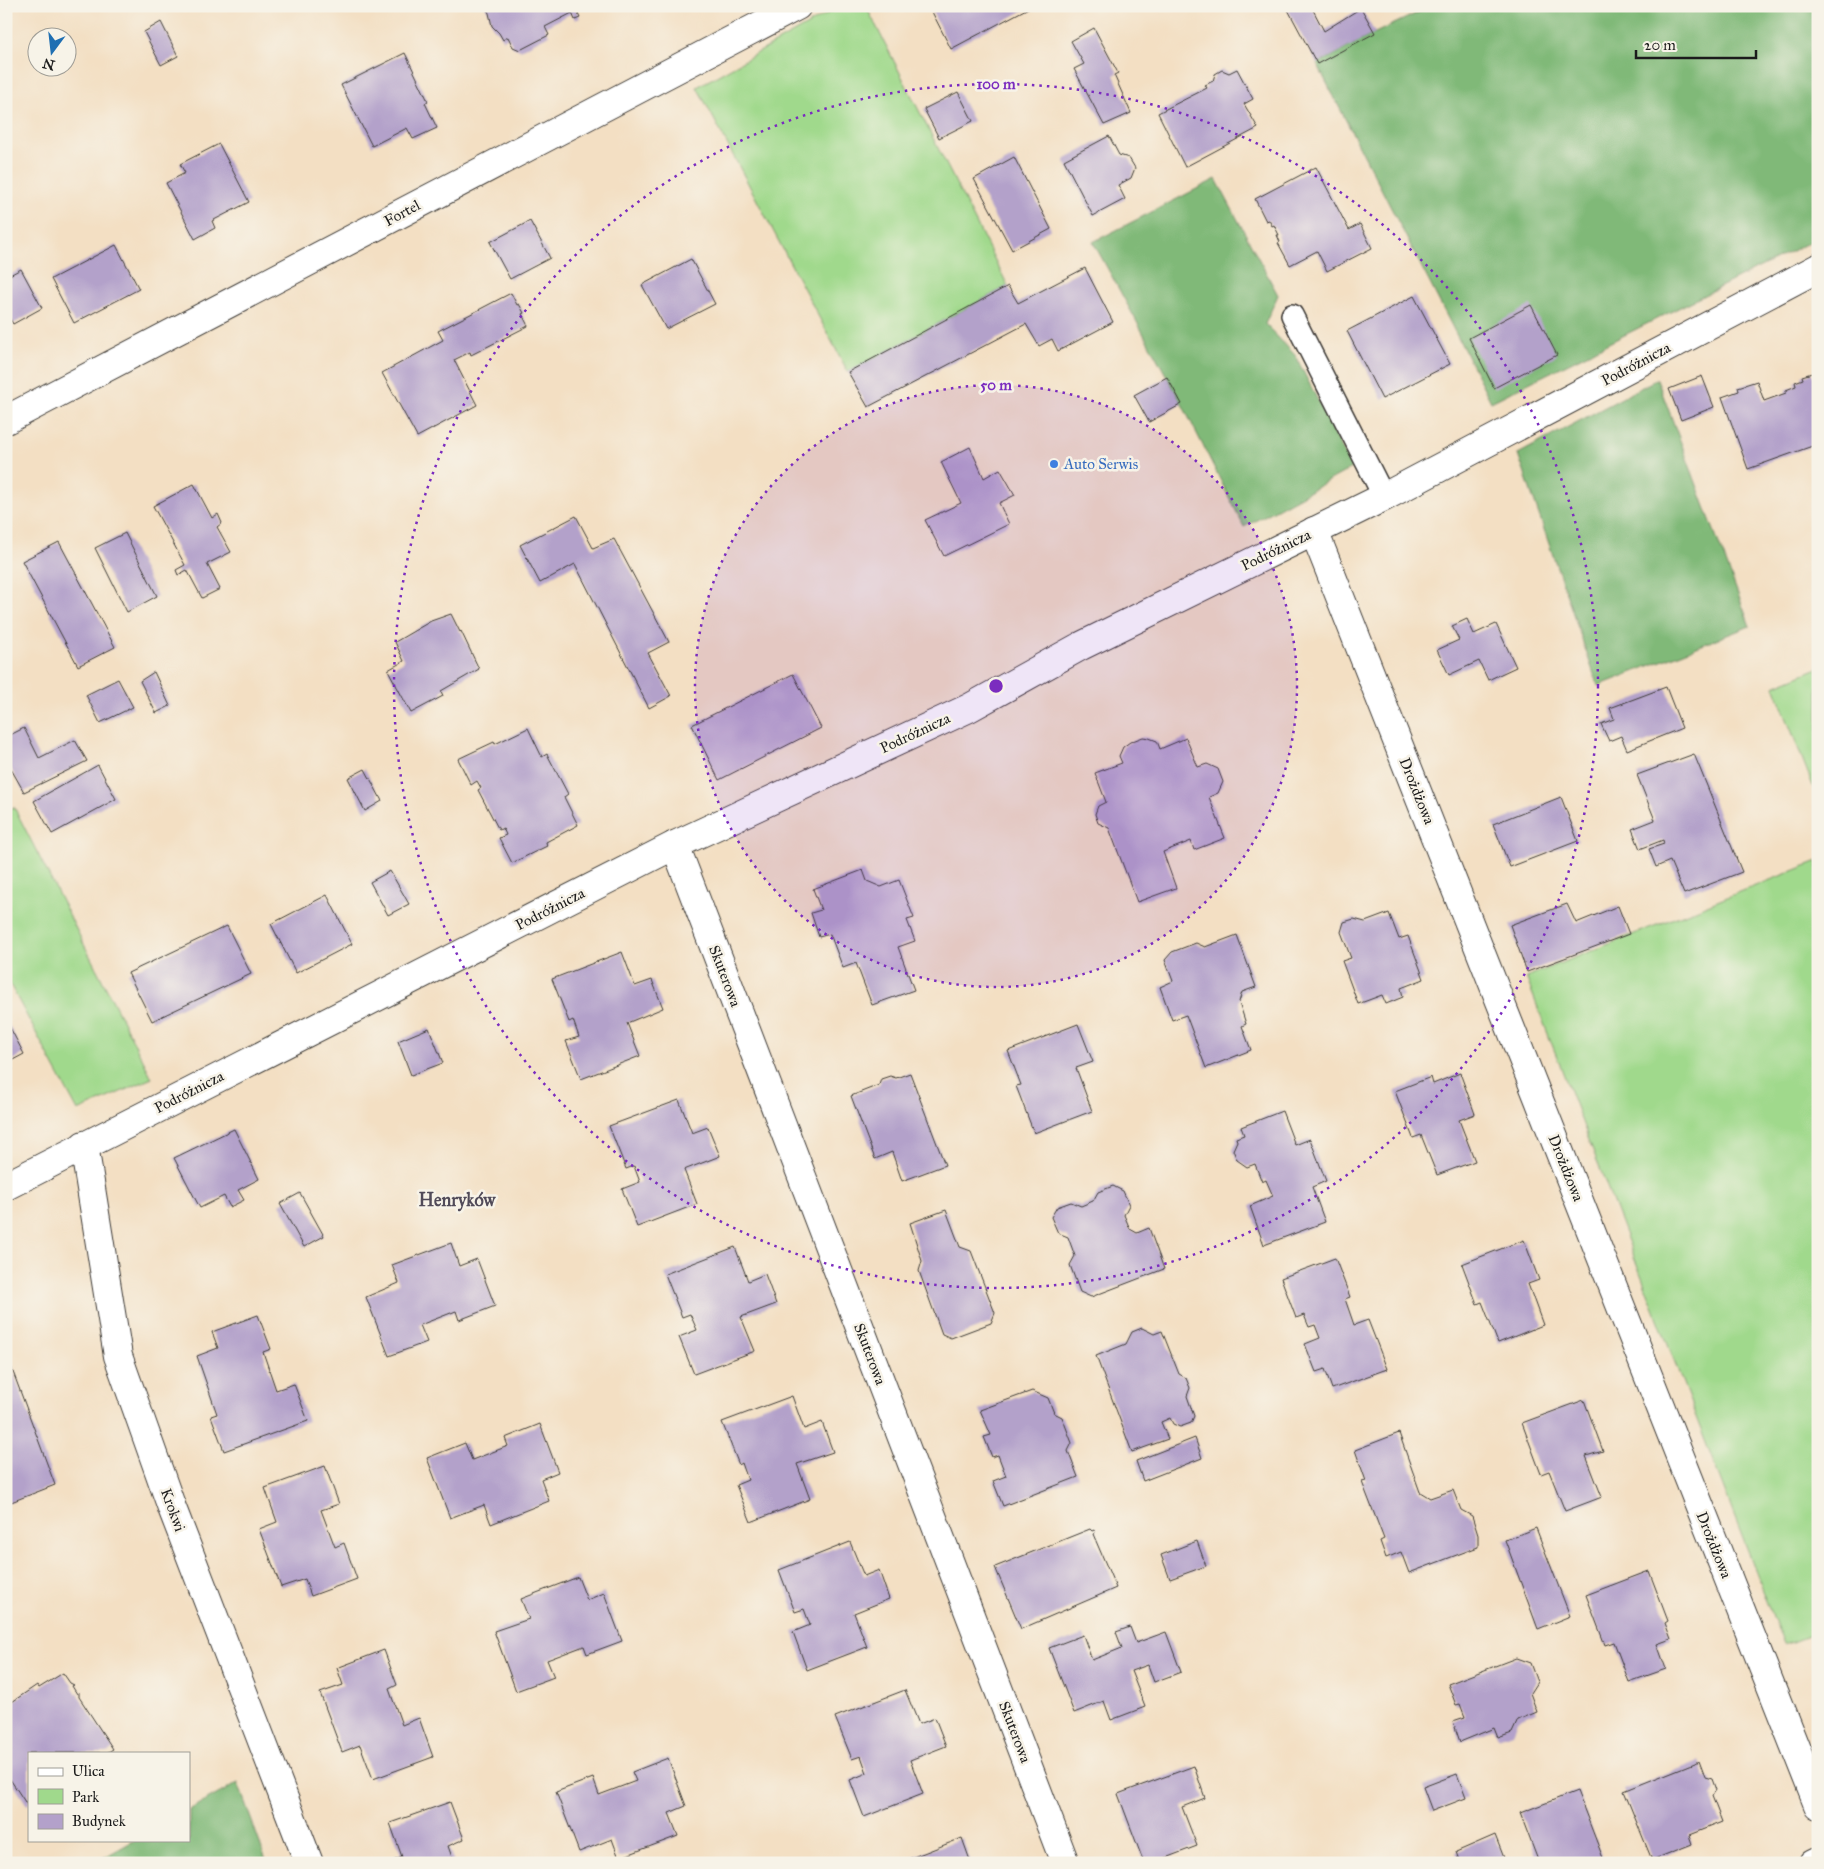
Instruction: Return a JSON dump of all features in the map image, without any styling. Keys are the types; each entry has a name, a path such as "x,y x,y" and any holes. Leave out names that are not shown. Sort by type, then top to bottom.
{"street":[{"name":"Fortel","path":"6,420 797,6"},
{"name":"Podróżnicza","path":"6,1186 675,845 969,708 1081,646 1384,497 1818,268"},
{"name":"Drożdżowa","path":"1314,531 1818,1804"},
{"name":"Skuterowa","path":"675,845 1065,1863"},
{"name":"Krokwi","path":"84,1145 118,1356 172,1508 309,1863"},
{"path":"1814,1863 1818,1861"}],"lane":[{"path":"1292,315 1384,497"}],"green space":[{"path":"841,6 866,6 1008,286 848,372 697,87"},
{"path":"1432,6 1818,6 1818,238 1491,402 1317,64 1375,33"},
{"path":"1216,179 1278,295 1265,324 1295,355 1352,468 1244,527 1182,404 1093,242"},
{"path":"1657,379 1750,626 1598,686 1518,454"},
{"path":"1818,668 1818,799 1774,686"},
{"path":"14,807 152,1078 78,1111 6,977 6,810"},
{"path":"1818,861 1818,1632 1784,1645 1526,977"},
{"path":"238,1783 267,1863 94,1863 131,1842 190,1842 190,1809"}],"building":[{"path":"485,6 574,6 580,18 575,20 572,13 545,27 549,35 520,50 513,47 508,37 503,40 492,26"},
{"path":"929,6 1032,6 951,49"},
{"path":"1286,6 1311,6 1324,31 1361,8 1375,33 1317,64"},
{"path":"161,22 178,56 161,65 144,32"},
{"path":"1094,28 1118,73 1114,75 1131,113 1104,125 1074,69 1084,64 1071,41"},
{"path":"405,53 428,101 425,103 437,128 413,139 407,128 372,146 341,85"},
{"path":"1237,69 1253,99 1244,104 1258,128 1185,167 1158,113 1207,88 1205,85 1213,81 1215,74 1222,70 1229,73"},
{"path":"958,92 973,121 939,138 924,109"},
{"path":"1109,136 1119,155 1129,158 1135,168 1131,178 1118,185 1125,199 1093,216 1064,160"},
{"path":"219,144 249,202 212,221 215,228 195,239 166,183 185,173 180,164"},
{"path":"1014,157 1051,229 1012,250 974,179"},
{"path":"1316,167 1349,230 1360,224 1372,248 1327,271 1317,251 1290,265 1278,243 1280,242 1277,235 1279,235 1274,225 1272,226 1269,220 1266,221 1255,199"},
{"path":"530,221 550,258 510,279 490,242"},
{"path":"116,245 139,289 74,323 51,279"},
{"path":"691,259 715,304 666,329 642,285"},
{"path":"1085,268 1113,322 1058,351 1052,339 1039,346 1026,324 868,407 848,372 1008,286 1018,303"},
{"path":"21,269 42,308 13,324 6,312 6,277"},
{"path":"511,293 517,305 519,304 524,313 522,314 528,326 471,355 470,352 454,360 477,405 417,437 382,373 443,340 438,331"},
{"path":"1414,296 1450,364 1382,399 1347,331"},
{"path":"1531,305 1557,355 1494,388 1469,338"},
{"path":"1812,373 1813,376 1818,374 1818,444 1748,469 1722,397 1739,391 1738,387 1757,381 1764,401 1786,393 1786,390 1796,386 1795,382 1803,379 1802,376"},
{"path":"1702,376 1714,407 1681,420 1669,389"},
{"path":"1167,377 1182,404 1149,422 1134,395"},
{"path":"970,447 984,478 1000,469 1015,495 999,503 1009,524 944,556 925,520 961,503 941,462"},
{"path":"194,484 212,518 218,514 222,523 217,527 231,552 207,564 220,589 202,598 187,570 178,575 176,570 185,565 153,506"},
{"path":"576,516 593,548 614,539 669,642 648,653 671,696 649,708 575,564 540,583 520,545"},
{"path":"125,533 157,596 127,612 95,548"},
{"path":"59,542 115,647 78,666 22,561"},
{"path":"451,614 479,669 441,691 443,696 411,713 388,670 404,661 395,642 431,621"},
{"path":"1467,619 1474,634 1496,624 1516,667 1488,680 1479,661 1449,675 1437,650 1459,640 1452,626"},
{"path":"154,672 170,706 156,713 140,681"},
{"path":"793,674 821,728 719,780 692,725"},
{"path":"118,679 133,707 100,723 86,695"},
{"path":"1666,687 1682,728 1627,750 1621,736 1609,741 1601,724 1614,719 1610,708"},
{"path":"24,728 39,758 75,740 87,761 24,792 6,760 6,737"},
{"path":"528,728 542,757 547,754 568,794 564,797 578,825 546,842 547,846 512,863 499,838 506,835 503,828 499,830 478,790 481,788 477,781 471,785 458,759"},
{"path":"1143,737 1157,741 1160,749 1186,738 1198,767 1207,764 1218,769 1223,782 1218,793 1209,797 1225,838 1194,850 1191,841 1163,852 1176,888 1137,902 1109,828 1098,823 1095,814 1098,806 1106,802 1095,773 1122,763 1119,756 1123,747"},
{"path":"1694,754 1742,872 1684,894 1670,861 1656,867 1649,849 1664,844 1663,840 1640,849 1632,829 1655,820 1637,775"},
{"path":"98,765 116,799 52,834 34,801"},
{"path":"365,769 382,801 365,811 348,778"},
{"path":"1561,797 1578,841 1510,867 1493,824"},
{"path":"863,870 867,881 881,887 899,880 914,918 907,920 915,941 898,947 914,990 872,1005 856,963 843,968 830,934 819,937 811,913 821,910 813,889"},
{"path":"390,871 409,904 388,915 370,882"},
{"path":"327,895 352,944 296,973 271,924"},
{"path":"1567,904 1576,923 1618,906 1629,934 1527,972 1510,925"},
{"path":"1389,913 1399,939 1408,936 1424,979 1401,988 1403,997 1386,1004 1382,995 1358,1004 1342,961 1351,958 1341,932 1344,922 1354,919 1365,922"},
{"path":"227,926 251,974 152,1021 128,973"},
{"path":"1237,935 1256,987 1242,992 1239,1002 1246,1024 1242,1026 1251,1050 1206,1068 1186,1015 1172,1020 1160,987 1173,981 1165,960 1172,952 1196,943 1205,947"},
{"path":"622,952 635,986 652,980 663,1008 627,1023 640,1056 581,1079 566,1041 579,1037 573,1020 569,1022 552,979"},
{"path":"6,1020 24,1054 9,1062 13,1070 6,1074"},
{"path":"1078,1024 1093,1062 1076,1068 1092,1111 1034,1133 1016,1086 1021,1085 1008,1051"},
{"path":"429,1028 443,1063 411,1075 398,1041"},
{"path":"910,1073 945,1165 902,1181 892,1152 875,1159 851,1096 879,1085 881,1079 890,1076 896,1078"},
{"path":"1460,1073 1475,1114 1459,1120 1475,1161 1437,1175 1421,1135 1413,1138 1395,1091 1431,1077 1433,1084"},
{"path":"679,1100 692,1133 708,1127 720,1156 684,1170 697,1204 637,1227 622,1189 640,1182 634,1166 626,1169 609,1126"},
{"path":"1282,1111 1295,1145 1310,1139 1326,1181 1312,1187 1325,1222 1264,1245 1250,1206 1273,1196 1266,1180 1262,1182 1255,1164 1247,1167 1237,1160 1233,1150 1237,1141 1236,1138 1244,1135 1241,1127"},
{"path":"234,1129 259,1179 238,1190 244,1200 230,1207 224,1196 200,1208 174,1158"},
{"path":"1113,1186 1123,1191 1129,1205 1124,1215 1130,1229 1137,1233 1149,1228 1164,1269 1091,1297 1080,1292 1070,1265 1075,1256 1068,1237 1058,1233 1051,1217 1057,1207 1071,1202 1081,1206 1093,1201 1098,1192"},
{"path":"300,1193 324,1236 304,1247 280,1204"},
{"path":"946,1210 960,1247 971,1251 995,1313 991,1323 951,1338 942,1334 919,1271 922,1261 910,1223"},
{"path":"1524,1240 1539,1280 1528,1284 1543,1325 1498,1343 1482,1302 1477,1304 1462,1264"},
{"path":"451,1243 459,1266 477,1259 495,1306 459,1320 456,1311 420,1325 427,1342 389,1356 366,1297 399,1283 392,1265"},
{"path":"735,1247 748,1281 765,1274 776,1304 741,1317 755,1351 694,1374 679,1337 697,1330 690,1314 682,1317 665,1274"},
{"path":"1335,1258 1350,1297 1345,1299 1354,1325 1368,1320 1387,1369 1332,1389 1325,1369 1316,1372 1305,1344 1320,1338 1315,1325 1309,1327 1304,1315 1296,1318 1281,1278"},
{"path":"258,1315 271,1349 263,1352 276,1390 294,1384 308,1421 224,1451 211,1416 217,1414 197,1356 218,1348 212,1332"},
{"path":"1142,1328 1154,1334 1162,1331 1179,1374 1186,1378 1190,1388 1187,1396 1194,1416 1191,1423 1180,1427 1173,1424 1170,1418 1161,1422 1168,1439 1132,1452 1096,1356 1126,1344 1132,1332"},
{"path":"6,1353 55,1485 6,1504"},
{"path":"1032,1391 1048,1398 1054,1413 1062,1417 1072,1443 1068,1451 1078,1477 1003,1506 993,1481 1006,1476 998,1455 992,1457 984,1437 991,1435 980,1410"},
{"path":"792,1396 804,1429 822,1422 833,1452 797,1464 810,1499 751,1522 736,1485 748,1480 742,1463 739,1465 722,1422"},
{"path":"1584,1400 1603,1451 1586,1456 1602,1497 1565,1511 1549,1471 1541,1474 1522,1423"},
{"path":"540,1424 558,1472 541,1479 549,1501 491,1524 484,1505 450,1518 427,1458 465,1443 472,1460 508,1446 505,1438"},
{"path":"1399,1433 1420,1492 1430,1498 1453,1490 1461,1510 1472,1516 1478,1535 1478,1547 1409,1573 1401,1552 1386,1558 1380,1541 1384,1539 1362,1482 1366,1481 1355,1450"},
{"path":"1195,1438 1202,1458 1143,1481 1136,1461"},
{"path":"325,1466 339,1504 321,1510 335,1547 344,1543 357,1579 311,1596 305,1579 281,1587 259,1529 277,1522 265,1488"},
{"path":"1536,1528 1570,1616 1538,1629 1505,1540"},
{"path":"1090,1529 1094,1530 1095,1533 1093,1534 1116,1588 1021,1629 995,1567"},
{"path":"1197,1541 1206,1566 1170,1579 1161,1555"},
{"path":"850,1542 864,1576 879,1570 889,1599 854,1613 867,1647 807,1670 793,1632 810,1625 804,1609 795,1612 779,1570"},
{"path":"1649,1571 1668,1621 1665,1623 1671,1639 1657,1644 1666,1669 1629,1682 1614,1642 1605,1645 1586,1595"},
{"path":"578,1577 587,1600 604,1593 622,1641 587,1654 584,1646 547,1660 554,1677 516,1691 494,1631 529,1619 521,1599"},
{"path":"1130,1627 1136,1643 1166,1632 1181,1672 1154,1682 1148,1665 1131,1671 1145,1707 1111,1720 1104,1701 1074,1713 1049,1648 1083,1635 1092,1660 1122,1648 1116,1632"},
{"path":"384,1650 397,1685 389,1689 402,1725 419,1718 433,1757 373,1779 360,1745 342,1752 320,1693 343,1685 337,1668"},
{"path":"1516,1658 1530,1663 1537,1682 1530,1693 1537,1712 1518,1720 1512,1733 1498,1738 1494,1728 1460,1742 1453,1721 1465,1717 1460,1704 1456,1705 1448,1684"},
{"path":"63,1673 70,1683 74,1685 72,1686 77,1694 79,1692 79,1697 113,1749 108,1752 28,1752 27,1805 6,1773 6,1706 37,1685 39,1688"},
{"path":"905,1690 919,1724 935,1718 946,1746 910,1760 923,1794 864,1817 850,1780 867,1773 861,1756 852,1759 835,1717"},
{"path":"668,1758 686,1806 669,1813 678,1836 619,1858 612,1839 579,1852 556,1792 593,1778 599,1795 636,1781 632,1772"},
{"path":"1699,1761 1705,1777 1712,1779 1716,1790 1712,1796 1722,1822 1689,1835 1692,1844 1652,1860 1624,1791"},
{"path":"1194,1766 1205,1798 1182,1807 1197,1846 1152,1863 1144,1863 1118,1794"},
{"path":"1457,1774 1466,1798 1432,1811 1423,1787"},
{"path":"1577,1791 1605,1863 1539,1863 1520,1813"},
{"path":"450,1802 464,1839 448,1846 454,1863 388,1863 402,1857 390,1823"},
{"path":"1495,1835 1506,1863 1460,1863 1456,1852"},
{"path":"962,1838 971,1863 898,1863"}],"place":[{"name":"Auto Serwis","path":"1054,464"}],"district":[{"name":"Henryków","path":"457,1200"}]}
